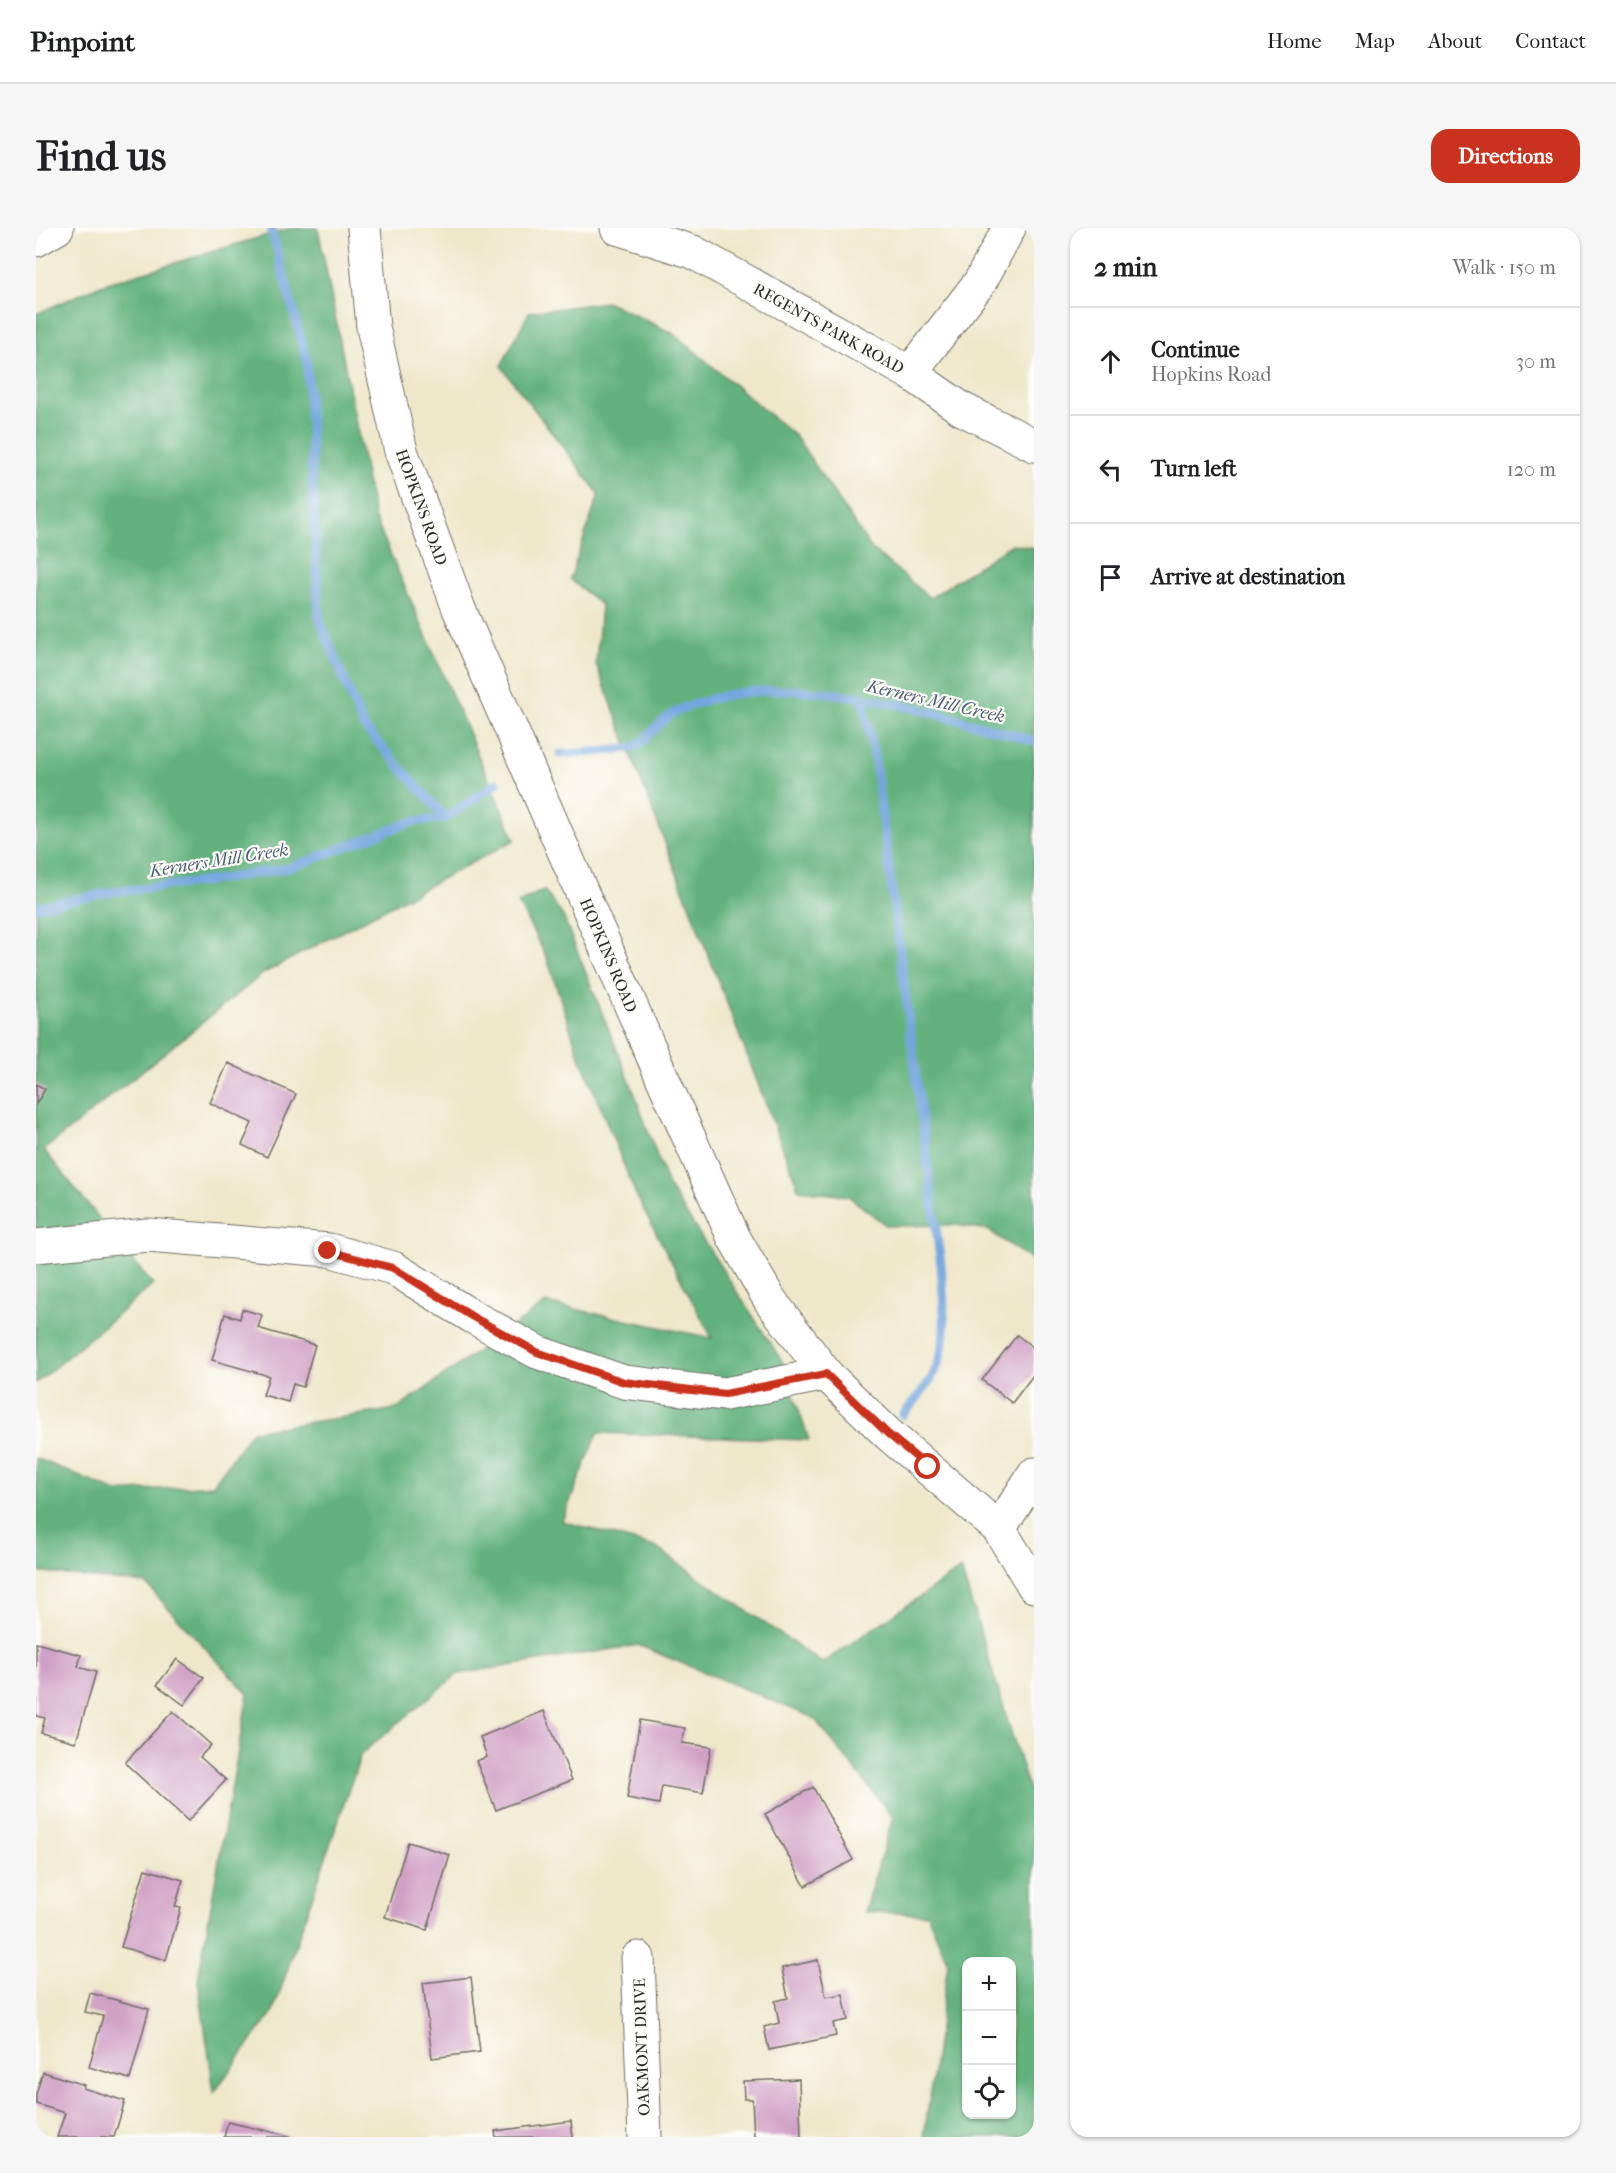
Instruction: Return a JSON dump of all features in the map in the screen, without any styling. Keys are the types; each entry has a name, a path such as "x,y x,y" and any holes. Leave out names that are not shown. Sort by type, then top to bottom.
{"main road":[{"path":"36,240 57,228"},
{"name":"HOPKINS ROAD","path":"364,228 373,327 401,451 459,609 658,1068 735,1238 770,1300 826,1374 888,1434 999,1529 1034,1586"},
{"name":"REGENTS PARK ROAD","path":"617,228 693,252 910,373 962,409 1034,445"},
{"path":"910,373 980,282 1009,228"},
{"path":"36,1246 147,1235 328,1251 393,1268 473,1317 537,1352 624,1382 725,1394 826,1374"},
{"path":"999,1529 1034,1474"},
{"name":"OAKMONT DRIVE","path":"638,1958 645,2137"}],"green space":[{"path":"291,228 318,228 374,516 515,840 264,973 44,1150 153,1285 36,1383 36,314 101,285"},
{"path":"608,302 674,334 796,437 871,548 930,598 1012,544 1034,548 1034,1262 988,1230 956,1225 887,1226 848,1196 799,1190 596,664 601,605 570,579 599,494 501,366 529,312"},
{"path":"544,890 563,916 634,1092 668,1186 782,1361 809,1440 598,1433 562,1521 655,1547 822,1663 961,1569 1034,1806 1034,2137 924,2137 948,1963 927,1914 864,1912 893,1817 814,1718 638,1645 458,1674 361,1754 273,2012 214,2092 198,1980 248,1694 145,1583 36,1572 36,1458 116,1492 213,1485 252,1431 397,1409 546,1303 712,1338 636,1195 578,1052 547,958 518,903"}],"building":[{"path":"228,1063 296,1094 267,1157 242,1145 252,1123 210,1103"},
{"path":"36,1084 45,1089 36,1104"},
{"path":"242,1309 262,1315 258,1328 315,1345 303,1387 293,1384 288,1402 263,1395 269,1376 212,1360 225,1314 240,1319"},
{"path":"1017,1335 1034,1348 1034,1374 1012,1403 982,1380"},
{"path":"36,1643 81,1655 78,1667 96,1672 76,1742 41,1733 45,1718 36,1716"},
{"path":"177,1659 204,1678 184,1705 157,1685"},
{"path":"173,1711 211,1745 200,1757 226,1780 188,1821 125,1763"},
{"path":"544,1711 572,1780 496,1810 476,1761 487,1757 480,1737"},
{"path":"640,1720 685,1728 682,1743 711,1747 703,1793 662,1786 659,1804 627,1798"},
{"path":"813,1787 853,1860 805,1886 765,1814"},
{"path":"408,1842 450,1855 427,1930 385,1917"},
{"path":"145,1869 183,1880 175,1907 181,1908 166,1960 121,1947"},
{"path":"818,1960 826,1997 843,1994 848,2020 833,2023 836,2036 769,2050 764,2027 779,2023 775,2001 788,1998 782,1968"},
{"path":"471,1977 480,2052 432,2058 423,1983"},
{"path":"90,1993 149,2009 130,2079 89,2067 103,2016 85,2012"},
{"path":"43,2072 125,2101 114,2137 57,2137 65,2113 36,2104 36,2094"},
{"path":"799,2079 801,2137 754,2137 752,2099 744,2099 743,2081"},
{"path":"571,2121 573,2137 496,2137 495,2131"},
{"path":"228,2122 290,2136 290,2137 224,2137"}],"waterway":[{"path":"271,228 307,361 319,618 363,726 446,818"},
{"name":"Kerners Mill Creek","path":"560,754 632,748 667,718 693,705 742,693 783,690 869,699 913,708 1034,741"},
{"path":"863,699 875,762 941,1265 944,1308 944,1337 938,1364 926,1387 903,1415"},
{"name":"Kerners Mill Creek","path":"36,907 112,892 203,882 289,868 411,822 446,818 497,783"}],"route":[{"path":"328,1251 393,1268 473,1317 537,1352 624,1382 725,1394 826,1374 888,1434 928,1467"}]}
